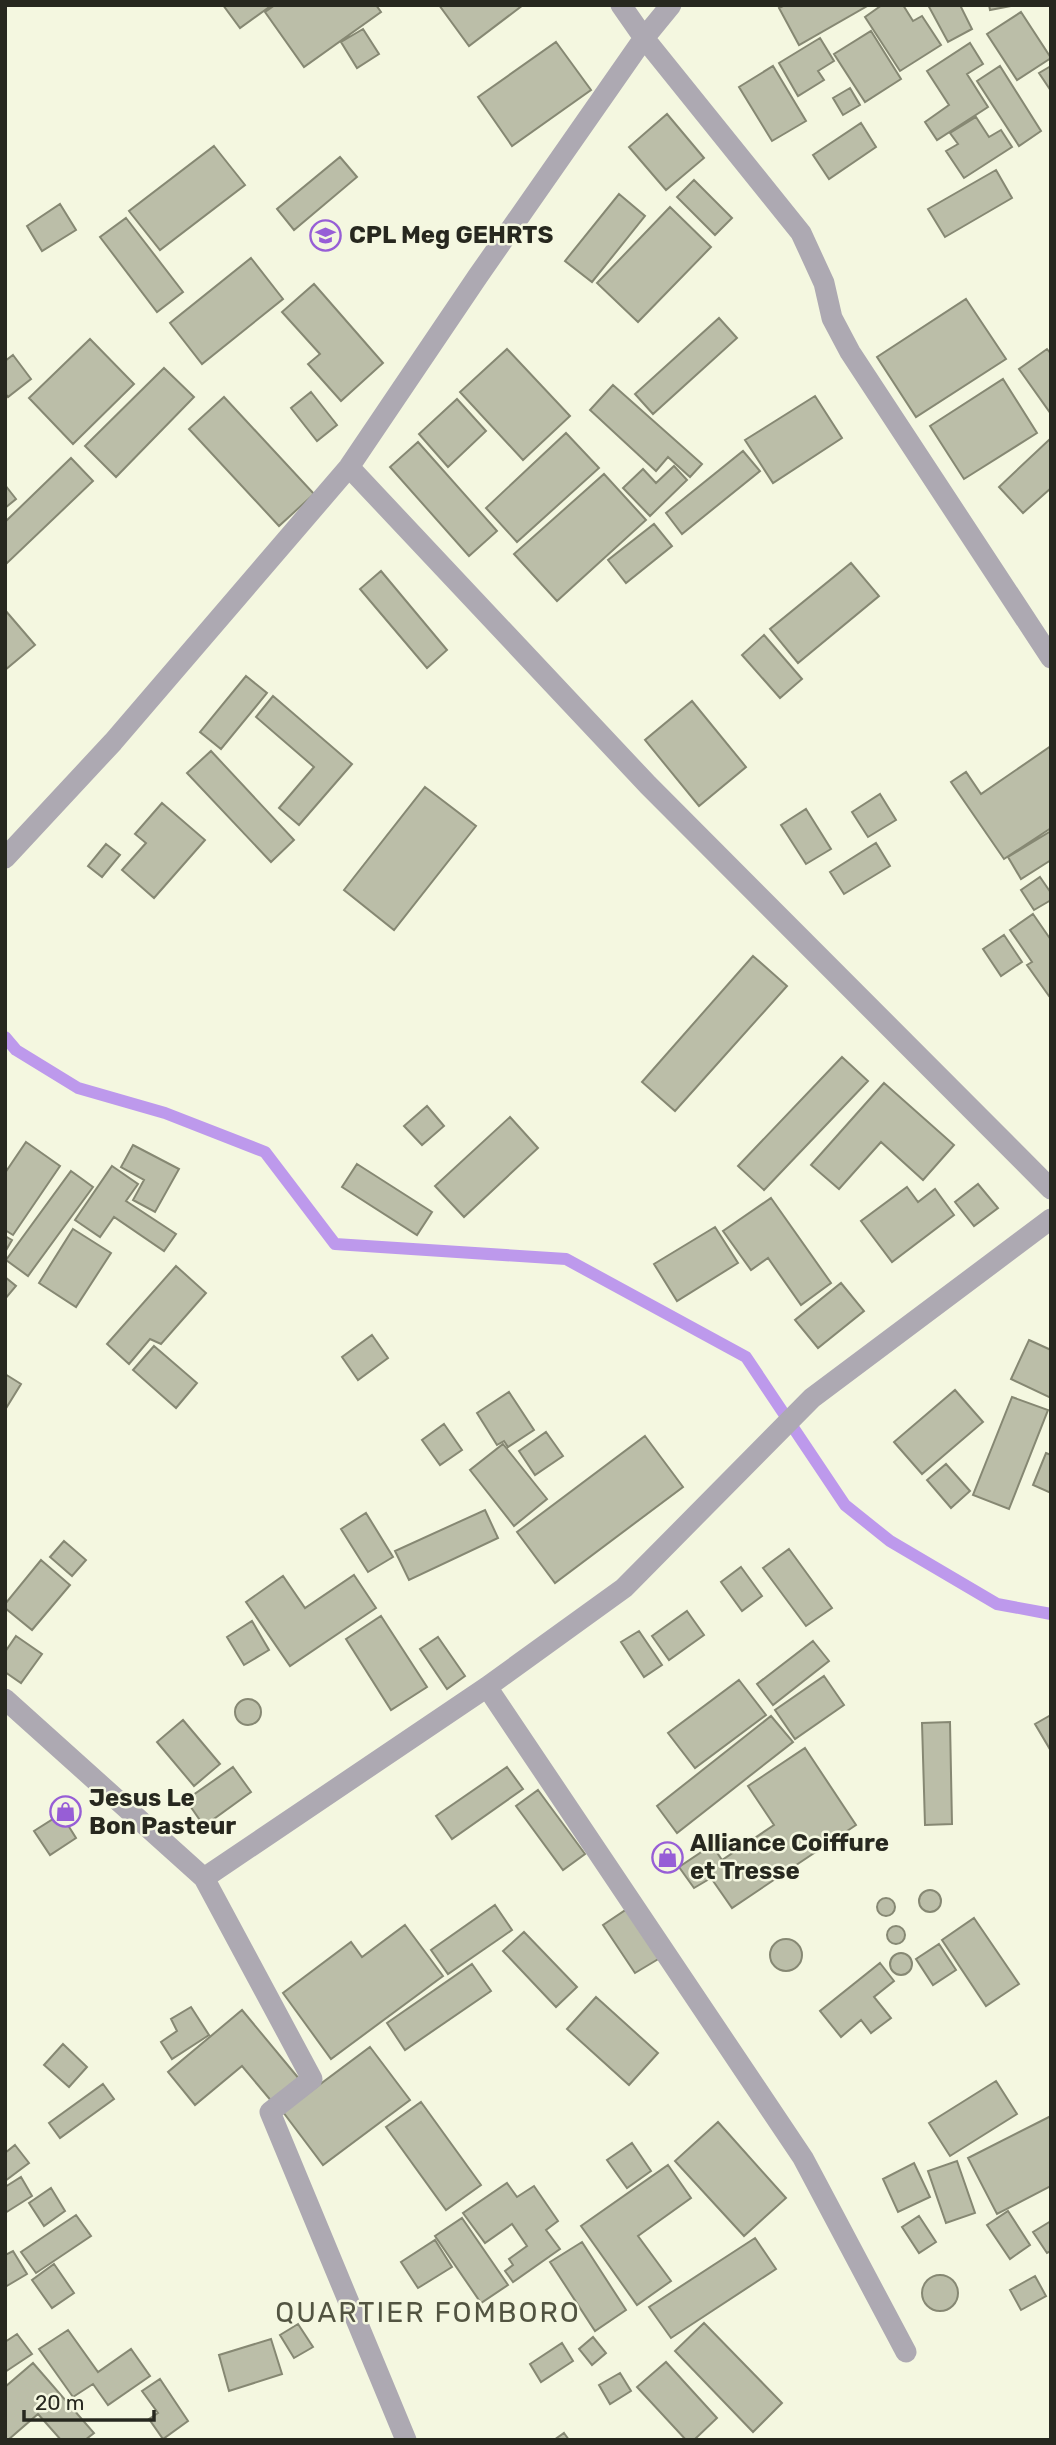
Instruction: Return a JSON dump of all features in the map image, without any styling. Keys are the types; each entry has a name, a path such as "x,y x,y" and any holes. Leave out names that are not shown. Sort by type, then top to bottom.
{"street":[{"path":"621,5 801,233 824,283 832,318 850,352 1051,658"},
{"path":"5,858 113,742 349,467 644,37 671,5"},
{"path":"349,467 648,785 1051,1189"},
{"path":"204,1878 487,1687 624,1588 812,1398 1051,1219"},
{"path":"487,1687 803,2158 906,2352"},
{"path":"5,1699 204,1878 312,2080 271,2112 405,2437"}],"building":[{"path":"223,5 272,5 240,28"},
{"path":"275,5 376,5 381,12 304,67 265,12"},
{"path":"439,5 523,5 469,46"},
{"path":"785,5 869,5 799,45 779,8"},
{"path":"882,5 903,5 913,21 922,16 941,45 900,71 865,17"},
{"path":"928,5 960,5 972,29 948,42"},
{"path":"989,5 1016,5 990,10"},
{"path":"1021,12 1051,58 1017,80 987,34"},
{"path":"363,29 379,54 357,68 341,42"},
{"path":"871,31 901,79 865,102 834,54"},
{"path":"820,38 834,61 818,71 824,80 798,96 779,63"},
{"path":"556,42 591,90 512,146 478,97"},
{"path":"970,43 983,64 967,74 988,107 937,140 925,122 949,105 927,71"},
{"path":"773,66 806,121 772,141 739,87"},
{"path":"1000,66 1041,131 1019,146 977,81"},
{"path":"1051,66 1051,91 1039,73"},
{"path":"850,88 860,105 843,115 833,98"},
{"path":"667,114 704,158 666,190 629,147"},
{"path":"976,117 989,137 1001,130 1012,147 964,178 946,151 958,144 950,133"},
{"path":"861,123 876,147 829,179 813,155"},
{"path":"214,146 245,185 160,250 129,211"},
{"path":"340,157 357,177 294,230 277,209"},
{"path":"996,170 1012,198 945,237 928,209"},
{"path":"694,180 732,218 715,235 677,197"},
{"path":"619,194 645,216 592,282 565,261"},
{"path":"60,204 76,230 42,251 27,226"},
{"path":"670,207 711,247 638,322 597,283"},
{"path":"126,218 183,292 157,312 100,237"},
{"path":"251,258 283,299 202,364 170,323"},
{"path":"314,284 383,363 341,401 308,364 320,354 282,312"},
{"path":"966,299 1006,359 916,417 877,357"},
{"path":"719,318 737,338 653,414 635,394"},
{"path":"90,339 134,384 73,444 29,398"},
{"path":"507,349 570,416 523,460 460,392"},
{"path":"1047,349 1051,354 1051,414 1019,369"},
{"path":"13,355 31,379 8,397 5,393 5,361"},
{"path":"164,368 194,397 116,477 85,446"},
{"path":"1003,379 1037,433 964,479 930,426"},
{"path":"613,385 702,464 690,477 668,457 656,471 590,410"},
{"path":"311,392 337,425 317,441 291,408"},
{"path":"815,396 842,438 773,483 745,440"},
{"path":"224,397 314,494 279,526 189,429"},
{"path":"457,399 486,431 448,467 419,434"},
{"path":"566,433 599,468 517,542 486,508"},
{"path":"1051,438 1051,488 1023,513 999,487"},
{"path":"418,442 497,531 469,556 390,467"},
{"path":"743,451 760,471 682,534 666,513"},
{"path":"71,458 93,481 5,565 5,522"},
{"path":"674,466 687,480 650,516 623,488 643,469 656,483"},
{"path":"604,474 646,520 557,601 514,554"},
{"path":"5,485 16,499 5,508"},
{"path":"654,524 672,546 626,583 608,560"},
{"path":"851,563 879,596 798,663 770,629"},
{"path":"381,571 447,650 427,668 360,589"},
{"path":"5,610 35,645 5,670"},
{"path":"764,635 802,679 780,698 742,655"},
{"path":"246,676 267,693 221,749 200,732"},
{"path":"273,696 352,764 299,825 279,808 314,767 256,717"},
{"path":"692,701 746,767 699,806 645,740"},
{"path":"1051,746 1051,828 1004,859 951,782 966,772 981,794"},
{"path":"211,751 294,840 271,862 187,773"},
{"path":"425,787 476,826 394,930 344,890"},
{"path":"880,794 896,820 868,837 852,812"},
{"path":"162,803 205,840 154,898 122,870 146,843 135,834"},
{"path":"806,809 831,849 806,864 781,825"},
{"path":"1051,831 1051,860 1021,879 1008,857"},
{"path":"876,843 890,866 844,894 830,872"},
{"path":"106,844 120,855 102,877 88,866"},
{"path":"1040,877 1051,893 1051,900 1034,910 1021,890"},
{"path":"1033,914 1051,940 1049,996 1027,965 1032,962 1010,930"},
{"path":"1004,935 1022,962 1001,976 983,949"},
{"path":"753,956 787,986 675,1111 642,1082"},
{"path":"842,1057 868,1081 764,1190 738,1166"},
{"path":"884,1083 954,1145 923,1180 881,1142 839,1189 811,1165"},
{"path":"427,1106 444,1126 422,1145 404,1126"},
{"path":"510,1117 538,1148 464,1217 435,1186"},
{"path":"26,1142 60,1166 13,1235 5,1230 5,1173"},
{"path":"133,1145 179,1169 155,1212 133,1200 144,1180 121,1167"},
{"path":"357,1164 432,1212 417,1235 342,1187"},
{"path":"112,1166 138,1184 126,1201 176,1234 164,1251 114,1217 100,1237 75,1220"},
{"path":"71,1171 93,1187 28,1276 6,1260"},
{"path":"978,1184 998,1208 974,1226 955,1202"},
{"path":"907,1187 918,1202 935,1189 954,1215 892,1262 861,1221"},
{"path":"771,1198 831,1283 801,1305 768,1258 751,1270 723,1231"},
{"path":"715,1227 738,1263 677,1301 654,1264"},
{"path":"73,1229 111,1253 76,1307 39,1283"},
{"path":"5,1236 12,1240 5,1252"},
{"path":"176,1266 206,1293 161,1344 150,1339 129,1364 107,1344"},
{"path":"5,1277 16,1286 5,1299"},
{"path":"841,1283 864,1311 818,1348 795,1320"},
{"path":"372,1335 388,1358 358,1380 342,1357"},
{"path":"1029,1340 1051,1350 1051,1398 1011,1379"},
{"path":"154,1346 197,1383 176,1408 133,1370"},
{"path":"5,1374 21,1384 5,1410"},
{"path":"955,1390 983,1422 922,1474 894,1442"},
{"path":"509,1392 534,1430 508,1447 504,1441 497,1445 477,1413"},
{"path":"1012,1397 1048,1410 1009,1509 973,1495"},
{"path":"444,1424 462,1450 440,1465 422,1440"},
{"path":"546,1432 563,1456 535,1475 519,1451"},
{"path":"645,1436 683,1487 555,1583 517,1532"},
{"path":"503,1444 547,1499 514,1526 470,1470"},
{"path":"1046,1453 1051,1455 1051,1493 1033,1485"},
{"path":"946,1464 970,1491 951,1508 927,1480"},
{"path":"485,1510 498,1538 409,1580 395,1551"},
{"path":"366,1513 393,1557 368,1572 341,1529"},
{"path":"64,1541 86,1560 72,1576 50,1557"},
{"path":"789,1549 832,1608 806,1626 763,1568"},
{"path":"41,1560 70,1585 32,1630 5,1608 5,1604"},
{"path":"741,1567 762,1596 742,1611 721,1582"},
{"path":"354,1575 376,1608 290,1666 246,1602 283,1576 305,1608"},
{"path":"687,1611 704,1635 669,1660 652,1636"},
{"path":"381,1616 427,1687 391,1710 346,1639"},
{"path":"252,1621 269,1650 244,1665 227,1637"},
{"path":"639,1631 662,1665 644,1677 621,1642"},
{"path":"16,1636 42,1654 21,1683 5,1672 5,1652"},
{"path":"438,1637 465,1676 447,1689 420,1649"},
{"path":"813,1641 829,1661 773,1705 757,1684"},
{"path":"824,1676 844,1705 795,1739 775,1710"},
{"path":"739,1680 766,1715 695,1768 668,1733"},
{"path":"248,1699 257,1703 261,1712 257,1721 248,1725 239,1721 235,1712 239,1703"},
{"path":"1051,1715 1051,1751 1035,1724"},
{"path":"771,1716 793,1742 677,1833 657,1806"},
{"path":"183,1720 220,1764 194,1786 157,1742"},
{"path":"950,1722 952,1824 925,1825 922,1723"},
{"path":"805,1748 856,1825 732,1908 711,1878 694,1888 679,1867 712,1845 722,1860 774,1825 748,1786"},
{"path":"233,1767 251,1792 204,1826 186,1800"},
{"path":"507,1767 523,1789 452,1839 436,1816"},
{"path":"538,1790 585,1854 563,1870 516,1806"},
{"path":"61,1814 76,1838 50,1855 34,1831"},
{"path":"930,1890 938,1893 941,1901 938,1909 930,1912 922,1909 919,1901 922,1893"},
{"path":"882,1898 890,1898 895,1907 893,1914 882,1916 877,1911 877,1903"},
{"path":"495,1905 512,1930 448,1974 431,1950"},
{"path":"627,1909 660,1958 635,1973 603,1925"},
{"path":"974,1918 1019,1984 986,2006 942,1940"},
{"path":"405,1925 443,1976 331,2059 283,1993 351,1942 362,1957"},
{"path":"896,1926 902,1929 905,1935 902,1941 896,1944 890,1941 887,1935 890,1929"},
{"path":"524,1932 577,1987 556,2007 503,1951"},
{"path":"786,1939 797,1944 802,1955 797,1966 786,1971 775,1966 770,1955 775,1944"},
{"path":"939,1944 956,1970 933,1985 916,1959"},
{"path":"901,1953 911,1960 912,1964 905,1974 901,1975 891,1968 890,1964 897,1954"},
{"path":"880,1963 894,1981 874,1997 891,2018 871,2033 861,2020 841,2037 820,2011"},
{"path":"472,1964 491,1991 405,2050 387,2023"},
{"path":"596,1997 658,2053 629,2085 567,2029"},
{"path":"191,2007 209,2035 172,2059 161,2042 177,2031 171,2019"},
{"path":"242,2010 300,2080 273,2103 242,2066 195,2105 168,2072"},
{"path":"63,2044 87,2067 69,2087 44,2065"},
{"path":"370,2047 410,2100 323,2165 283,2112"},
{"path":"996,2081 1017,2114 950,2156 929,2123"},
{"path":"103,2084 114,2099 60,2138 49,2123"},
{"path":"421,2102 481,2185 446,2210 386,2127"},
{"path":"1051,2116 1051,2186 997,2214 968,2158"},
{"path":"718,2122 786,2198 744,2236 675,2161"},
{"path":"632,2143 651,2171 627,2188 607,2160"},
{"path":"15,2145 29,2163 5,2181 5,2153"},
{"path":"957,2161 975,2213 946,2223 928,2171"},
{"path":"914,2163 930,2197 898,2212 883,2179"},
{"path":"668,2165 691,2198 638,2236 671,2281 637,2305 581,2226"},
{"path":"21,2177 32,2196 5,2213 5,2187"},
{"path":"507,2183 517,2197 534,2186 558,2221 546,2230 560,2249 513,2282 505,2271 513,2265 509,2259 527,2246 512,2224 485,2243 463,2213"},
{"path":"51,2188 65,2211 44,2226 29,2203"},
{"path":"1008,2211 1030,2245 1010,2259 987,2225"},
{"path":"76,2215 91,2236 36,2273 21,2252"},
{"path":"919,2216 936,2242 919,2253 902,2227"},
{"path":"462,2218 508,2285 481,2303 435,2236"},
{"path":"1051,2221 1051,2251 1047,2253 1033,2232"},
{"path":"755,2238 776,2269 671,2338 649,2307"},
{"path":"435,2240 452,2267 418,2288 401,2262"},
{"path":"582,2242 626,2310 595,2331 550,2262"},
{"path":"13,2251 27,2274 5,2287 5,2255"},
{"path":"54,2264 74,2293 52,2308 32,2280"},
{"path":"940,2275 953,2280 958,2293 953,2306 940,2311 927,2306 922,2293 927,2280"},
{"path":"1035,2276 1046,2296 1021,2310 1010,2290"},
{"path":"704,2323 782,2403 753,2432 675,2351"},
{"path":"298,2324 313,2347 294,2358 280,2335"},
{"path":"68,2330 98,2372 131,2349 150,2376 108,2405 93,2384 73,2397 39,2349"},
{"path":"17,2334 32,2354 5,2372 5,2342"},
{"path":"593,2337 606,2353 592,2365 579,2349"},
{"path":"271,2339 282,2374 229,2391 219,2355"},
{"path":"562,2343 573,2361 541,2382 530,2364"},
{"path":"666,2362 717,2418 694,2440 686,2440 637,2387"},
{"path":"33,2363 94,2433 85,2440 61,2440 38,2414 5,2440 5,2387"},
{"path":"620,2373 631,2391 610,2404 599,2385"},
{"path":"160,2379 188,2421 163,2439 149,2419 158,2413 142,2391"},
{"path":"564,2433 569,2440 554,2440"}],"waterway":[{"path":"5,1037 16,1050 78,1088 165,1113 265,1152 335,1244 566,1259 746,1357 845,1505 890,1541 997,1604 1051,1614"}],"place":[{"name":"CPL Meg GEHRTS","path":"326,235"},
{"name":"Jesus Le Bon Pasteur","path":"66,1812"},
{"name":"Alliance Coiffure et Tresse","path":"667,1857"}],"district":[{"name":"QUARTIER FOMBORO","path":"428,2312"}]}
